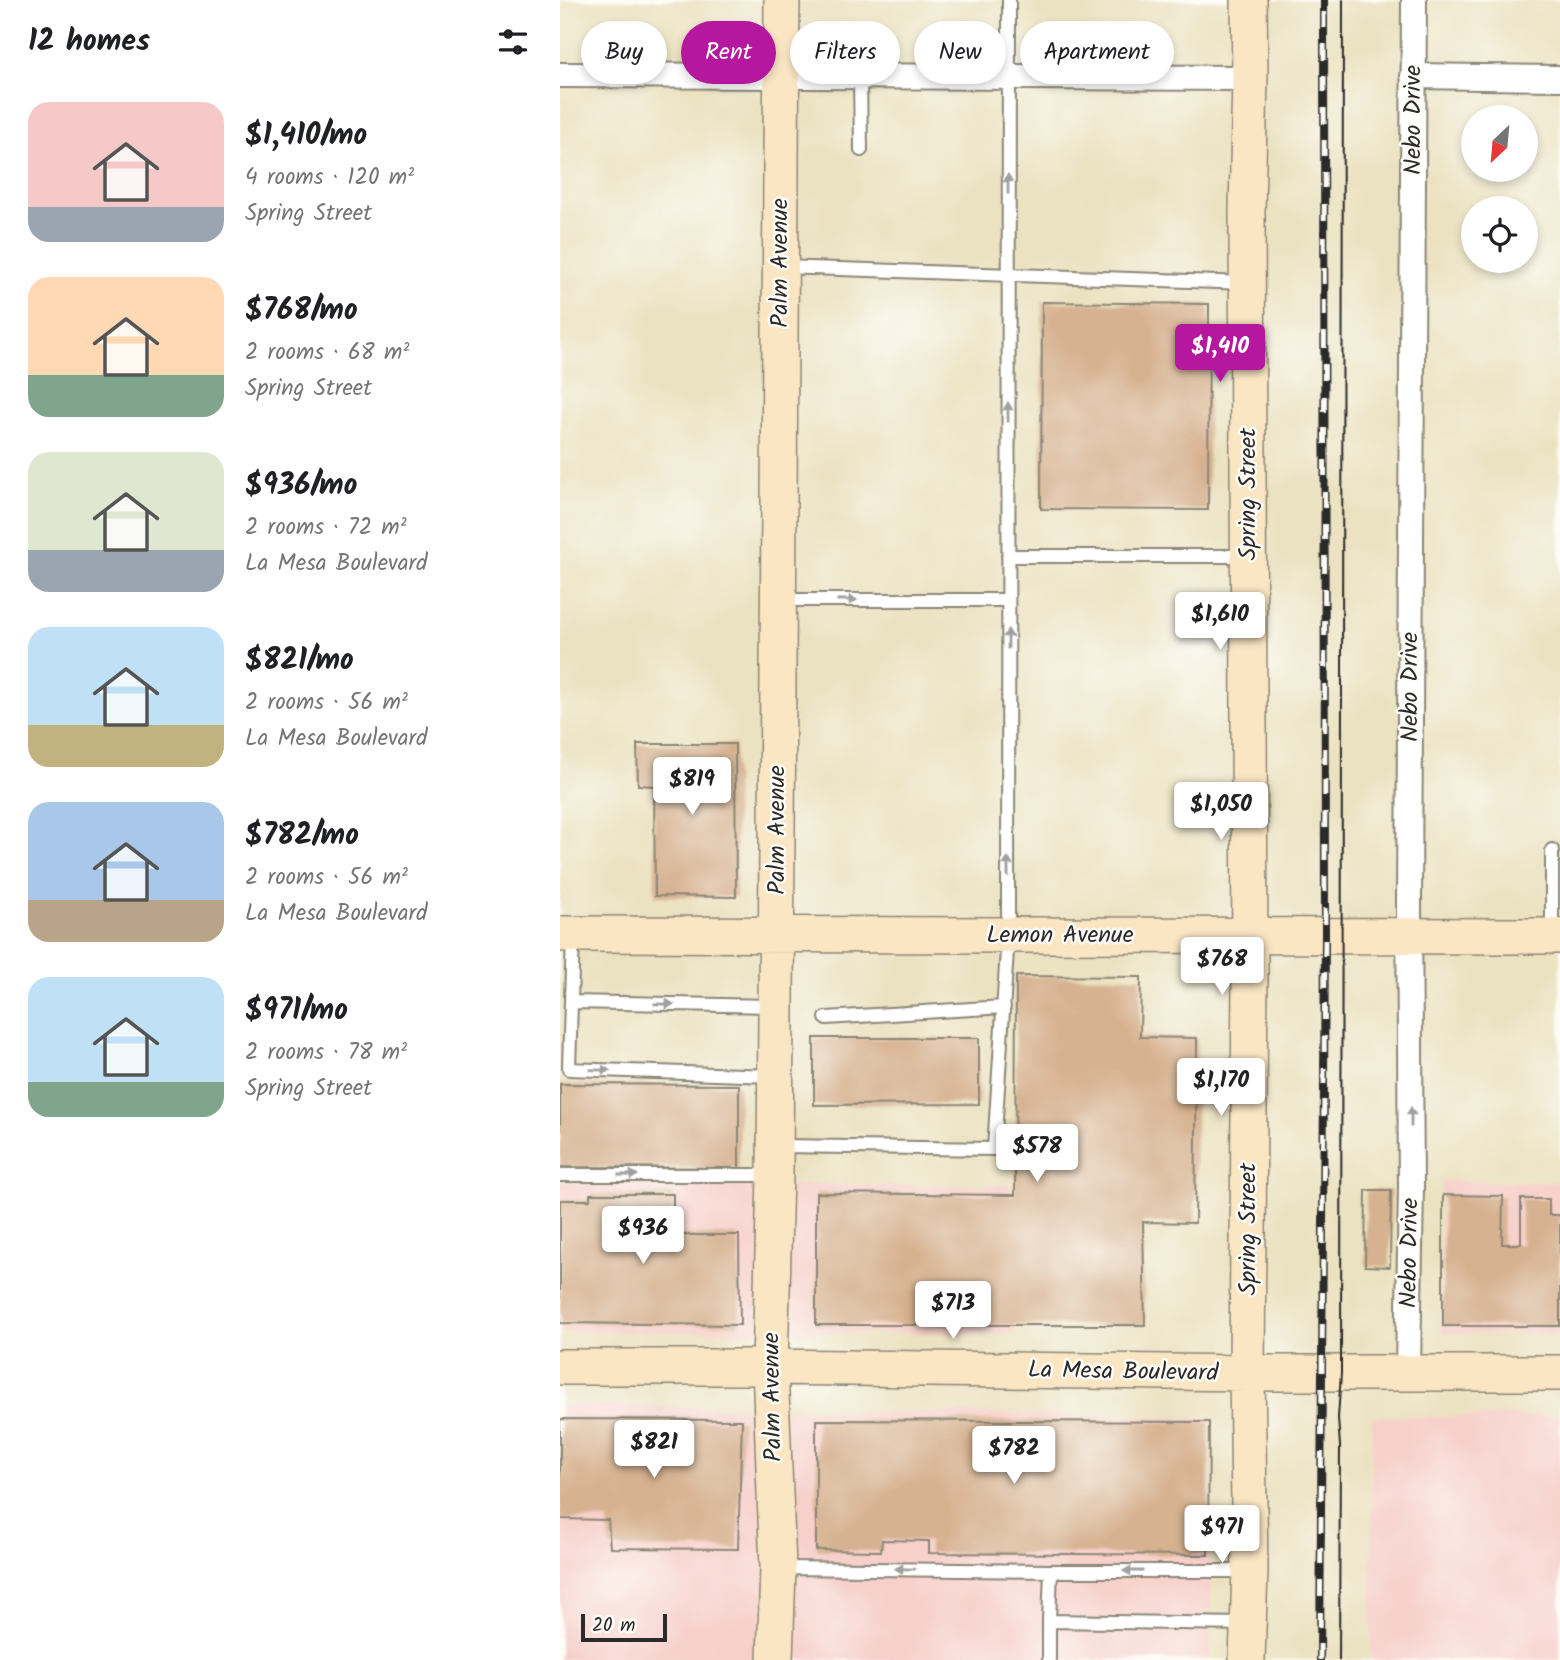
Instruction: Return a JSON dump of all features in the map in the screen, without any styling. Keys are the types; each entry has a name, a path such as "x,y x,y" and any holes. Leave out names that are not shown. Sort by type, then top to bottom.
{"main road":[{"name":"Palm Avenue","path":"775,1660 778,1568 770,1367 776,1076 782,0"},
{"name":"Spring Street","path":"1247,1660 1250,1570 1247,1373 1250,936 1247,283 1249,0"},
{"name":"Lemon Avenue","path":"567,934 1556,936"},
{"name":"La Mesa Boulevard","path":"560,1367 1560,1373"}],"street":[{"name":"Nebo Drive","path":"1408,1373 1411,1185 1409,875 1414,0"},
{"path":"560,75 790,76"},
{"path":"900,76 1250,78"},
{"path":"1413,76 1560,78"}],"lane":[{"path":"560,1175 994,1149 1008,935 1009,0"},
{"path":"860,84 861,150"},
{"path":"780,267 1247,283"},
{"path":"1008,556 1249,556"},
{"path":"779,600 1008,600"},
{"path":"1552,850 1556,936"},
{"path":"567,934 571,1002 569,1069 776,1076"},
{"path":"571,1002 776,1006"},
{"path":"826,1018 1003,1007"},
{"path":"778,1568 1051,1572 1250,1570"},
{"path":"1049,1660 1051,1572"},
{"path":"1049,1621 1248,1623"}],"shaded area":[{"path":"1441,1181 1560,1182 1560,1334 1441,1333"},
{"path":"560,1183 1012,1186 1013,1334 560,1331"},
{"path":"560,1405 1210,1418 1211,1660 560,1660"},
{"path":"1560,1416 1560,1660 1371,1660 1372,1417"}],"building":[{"path":"1042,302 1209,304 1208,510 1041,509"},
{"path":"637,744 735,744 736,897 655,896 654,786 638,785"},
{"path":"1016,976 1141,977 1140,1037 1197,1038 1195,1223 1143,1222 1145,1325 816,1325 816,1193 1015,1195"},
{"path":"814,1038 979,1038 979,1104 814,1105"},
{"path":"560,1084 739,1085 739,1168 560,1167"},
{"path":"1366,1190 1391,1190 1390,1267 1365,1266"},
{"path":"590,1194 673,1194 673,1235 739,1235 740,1325 560,1323 560,1200 590,1200"},
{"path":"1443,1195 1503,1196 1502,1244 1521,1244 1521,1199 1549,1199 1549,1215 1560,1215 1560,1326 1443,1326"},
{"path":"560,1419 742,1420 738,1549 610,1548 608,1520 560,1519"},
{"path":"816,1420 1209,1422 1208,1555 929,1553 929,1541 882,1540 881,1551 816,1550"}],"tram line":[{"path":"1339,1660 1343,0"}],"railway":[{"path":"1320,1660 1325,936 1324,0"}]}
